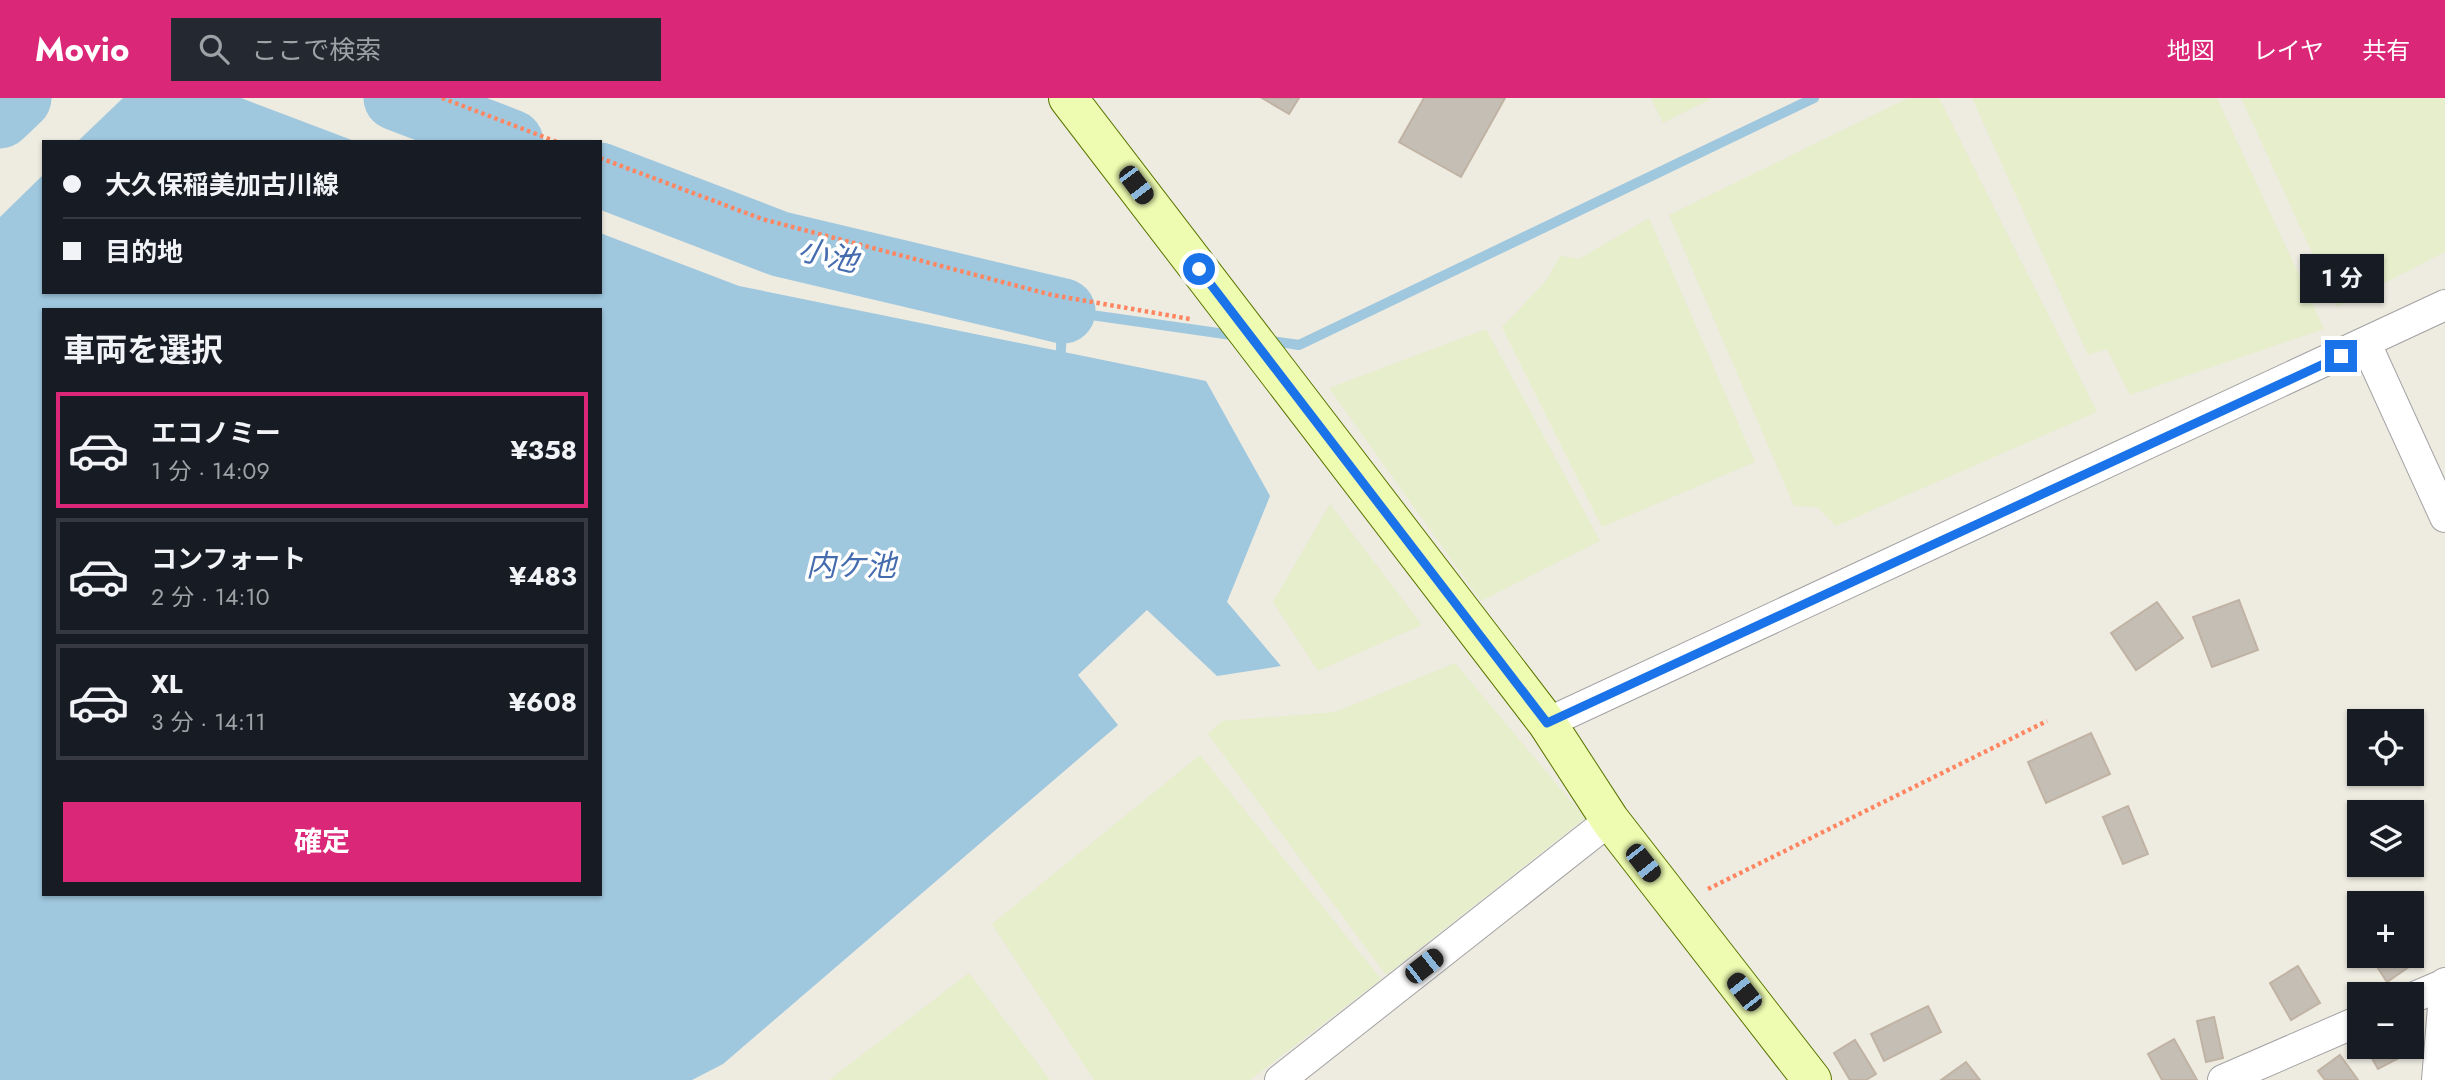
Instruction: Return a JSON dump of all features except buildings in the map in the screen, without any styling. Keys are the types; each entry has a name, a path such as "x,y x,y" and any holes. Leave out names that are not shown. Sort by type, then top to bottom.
{"main road":[{"path":"1068,98 1547,723 1610,820 1812,1080"}],"street":[{"path":"1547,723 2445,306"},
{"path":"2366,344 2445,517"},
{"path":"1280,1080 1610,820"},
{"path":"2424,993 2445,983 2437,1080"},
{"path":"2223,1080 2347,1026"}],"path":[{"path":"442,98 552,140"},
{"path":"602,159 762,219 1052,295 1200,320 1236,318"},
{"path":"1676,905 2047,721"}],"green space":[{"path":"1651,98 1713,98 1663,123"},
{"path":"1908,98 1939,98 2097,412 1836,526 1817,507 1794,506 1669,215"},
{"path":"1972,98 2217,98 2324,329 2130,395 2107,349 2088,355"},
{"path":"2241,98 2445,98 2445,252 2337,307"},
{"path":"1649,218 1755,462 1602,527 1502,327 1546,281 1560,256 1579,259"},
{"path":"1486,329 1600,541 1481,601 1329,388"},
{"path":"1330,504 1422,625 1318,671 1273,602"},
{"path":"1455,663 1585,818 1386,975 1208,734 1222,721 1335,712"},
{"path":"1200,755 1381,979 1250,1080 1094,1080 992,924"},
{"path":"969,973 1050,1080 829,1080"}],"water":[{"path":"123,98 241,98 352,140 79,140"},
{"name":"内ケ池","path":"42,176 42,294 602,294 602,234 739,286 1206,381 1270,496 1227,602 1281,666 1217,676 1147,610 1078,675 1118,725 723,1064 692,1080 0,1080 0,217"}],"waterway":[{"name":"小池","path":"0,116 19,98"},
{"name":"小池","path":"396,98 506,140"},
{"path":"1265,340 1299,345 1814,98"},
{"name":"小池","path":"602,176 780,244 1063,311"},
{"path":"1060,366 1063,311 1239,336"}],"route":[{"path":"1199,269 1547,723 2341,356"}]}
